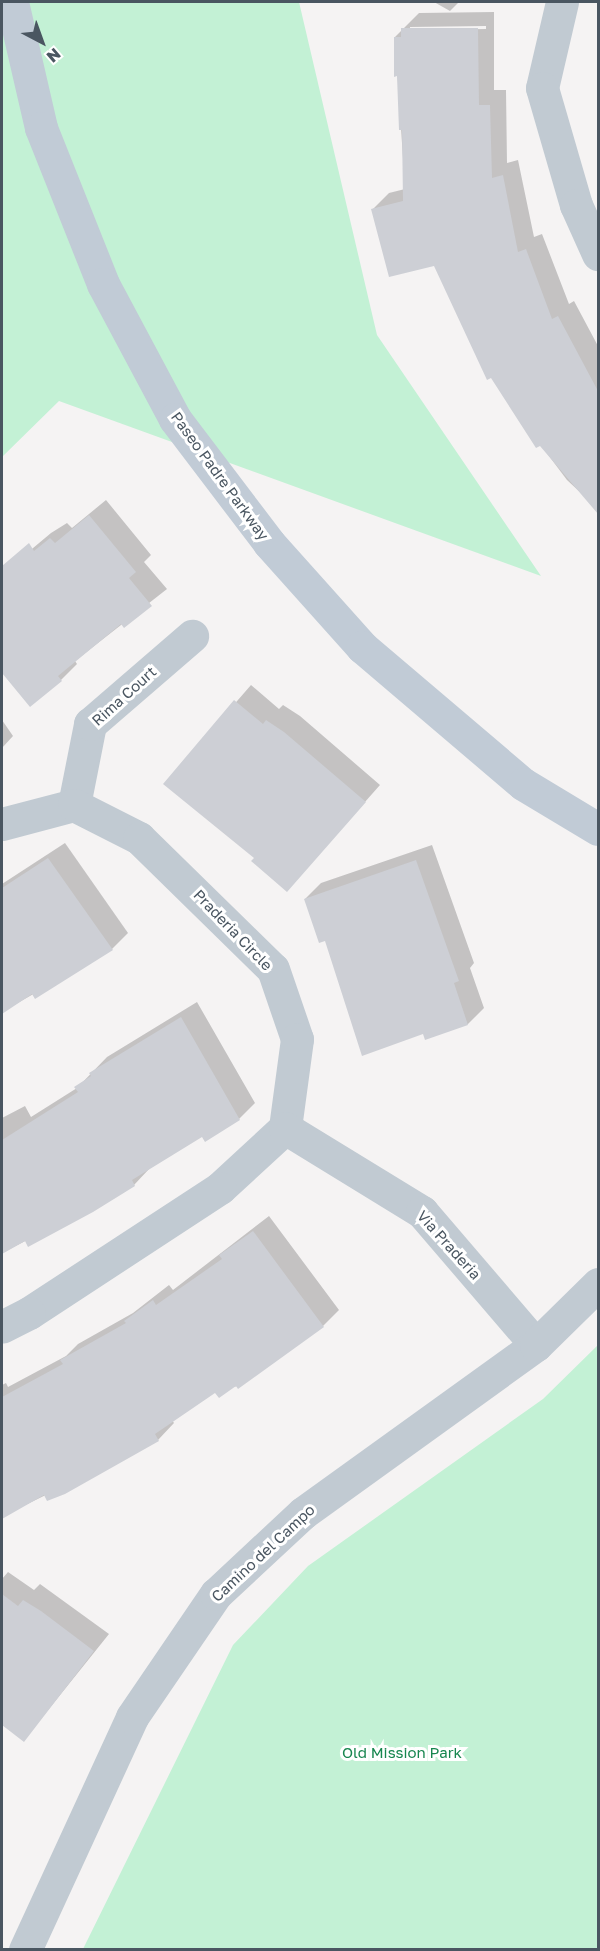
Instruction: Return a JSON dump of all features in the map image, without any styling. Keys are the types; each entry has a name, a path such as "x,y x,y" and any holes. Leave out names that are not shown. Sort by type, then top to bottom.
{"main road":[{"name":"Paseo Padre Parkway","path":"12,2 45,138 103,284 175,419 269,543 362,647 523,784 598,829"}],"street":[{"path":"562,2 542,88 576,205 598,254"},
{"name":"Rima Court","path":"74,805 90,724 192,636"},
{"path":"2,824 74,805"},
{"name":"Praderia Circle","path":"74,805 139,838 273,969 297,1040 285,1128"},
{"path":"2,1327 29,1313 220,1188 285,1128"},
{"name":"Via Praderia","path":"285,1128 422,1212 536,1345"},
{"name":"Camino del Campo","path":"25,1950 132,1717 216,1594 303,1513 536,1345 598,1284"}],"green space":[{"path":"2,2 299,2 377,335 541,576 59,401 2,457"},
{"name":"Old Mission Park","path":"598,1345 598,1949 83,1949 233,1645 308,1566 543,1399"}],"building":[{"path":"401,28 478,28 479,105 490,105 492,178 503,175 518,252 526,249 552,319 558,316 598,391 598,514 540,446 536,448 491,378 487,380 434,266 389,277 371,209 403,201 402,130 399,130 397,76 394,77 394,37 401,37"},
{"path":"89,515 136,572 129,578 152,606 124,628 121,624 58,676 62,681 30,707 2,673 2,566 29,543 34,551 50,538 55,543"},
{"path":"234,700 263,724 266,720 284,732 366,802 287,892 251,861 254,858 163,784"},
{"path":"48,858 113,950 35,999 32,994 2,1014 2,888"},
{"path":"416,860 459,981 454,983 468,1025 425,1040 423,1034 362,1056 325,941 319,943 304,899"},
{"path":"181,1017 240,1120 205,1142 202,1137 132,1180 135,1186 93,1212 28,1247 25,1241 2,1254 2,1140 78,1092 74,1087 91,1076 89,1073"},
{"path":"253,1231 324,1327 238,1389 236,1386 219,1398 215,1393 155,1434 159,1441 65,1494 47,1501 44,1495 2,1519 2,1397 63,1364 60,1360 126,1323 124,1321 153,1300 156,1305 222,1259 219,1255"},
{"path":"2,1594 18,1606 23,1600 41,1611 94,1651 24,1742 2,1725"}]}
